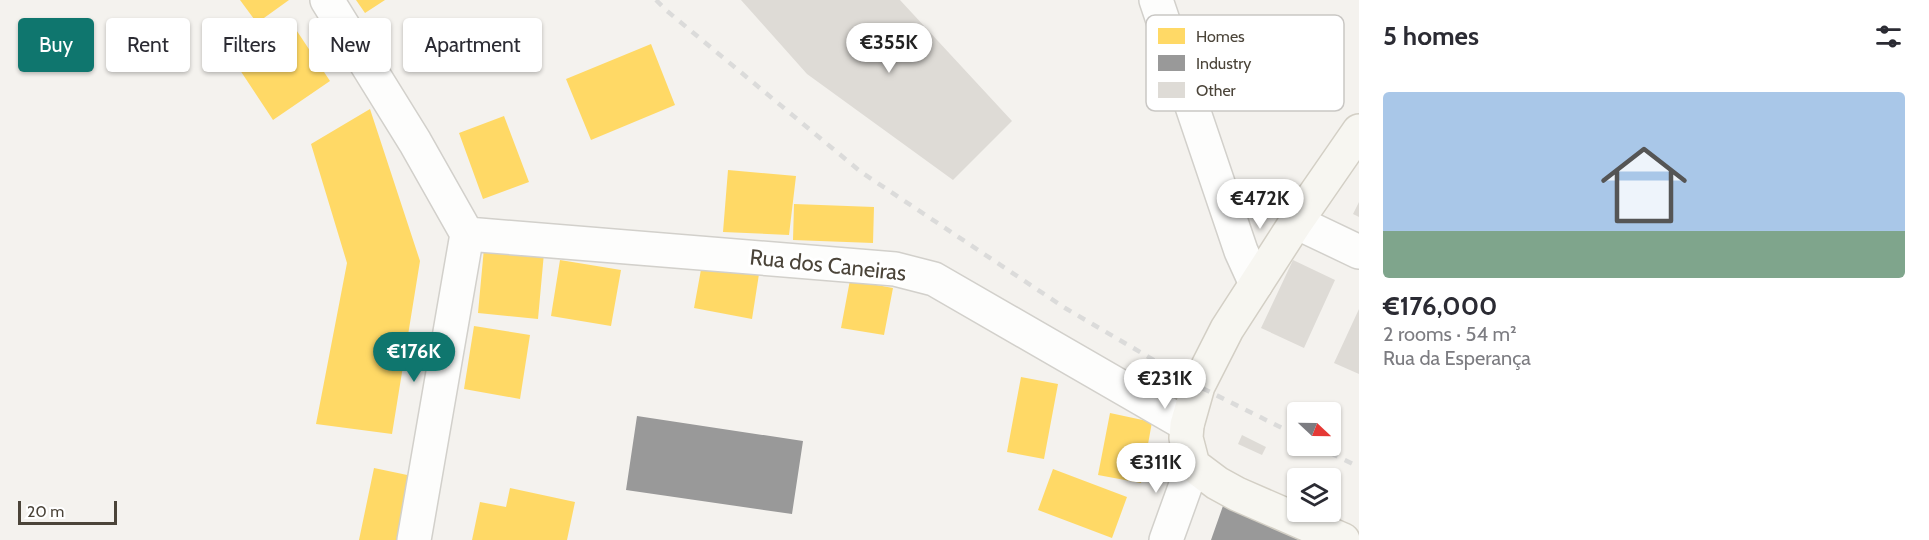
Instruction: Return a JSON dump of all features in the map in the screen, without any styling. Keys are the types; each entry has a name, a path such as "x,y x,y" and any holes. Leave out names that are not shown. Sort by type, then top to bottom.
{"main road":[{"path":"1343,540 1217,483 1193,465 1186,438 1187,425 1198,386 1210,360 1296,222 1359,131"}],"street":[{"path":"327,0 415,142 466,234 414,540"},
{"path":"1156,0 1161,15"},
{"path":"1194,111 1241,251 1256,284"},
{"path":"1296,222 1359,252"},
{"name":"Rua dos Caneiras","path":"466,234 895,269 934,279 1187,425"},
{"path":"1166,540 1193,465"}],"building: Homes":[{"path":"240,0 289,0 264,18 253,18"},
{"path":"356,0 385,0 365,13"},
{"path":"297,31 309,49 309,72 324,72 330,81 273,120 241,72 297,72"},
{"path":"651,44 675,105 591,140 566,79"},
{"path":"370,109 420,261 392,434 316,424 347,263 311,144"},
{"path":"504,116 529,182 483,199 459,133"},
{"path":"728,170 796,176 789,235 723,232"},
{"path":"794,204 874,207 873,243 793,240"},
{"path":"484,248 544,253 538,319 478,313"},
{"path":"560,260 621,270 611,326 551,316"},
{"path":"702,264 759,274 752,319 694,308"},
{"path":"850,280 893,288 884,335 841,328"},
{"path":"474,326 530,335 520,399 464,389"},
{"path":"1021,377 1058,384 1044,459 1007,452"},
{"path":"1110,413 1152,422 1141,483 1098,475"},
{"path":"374,468 412,476 398,540 359,540"},
{"path":"1053,469 1127,497 1112,538 1038,510"},
{"path":"510,488 575,502 567,540 472,540 480,502 506,507"}],"building: Industry":[{"path":"637,416 803,441 792,514 626,490"},
{"path":"1224,503 1306,540 1211,540"}],"building: Other":[{"path":"741,0 900,0 1012,121 953,180 807,74"},
{"path":"1359,202 1359,217 1353,214"},
{"path":"1293,260 1335,280 1304,348 1261,328"},
{"path":"1359,309 1359,374 1334,363"},
{"path":"1242,435 1266,447 1262,455 1238,444"}],"railway":[{"path":"656,0 861,172 1065,308 1198,386 1287,430"},
{"path":"1336,456 1359,467"}]}
